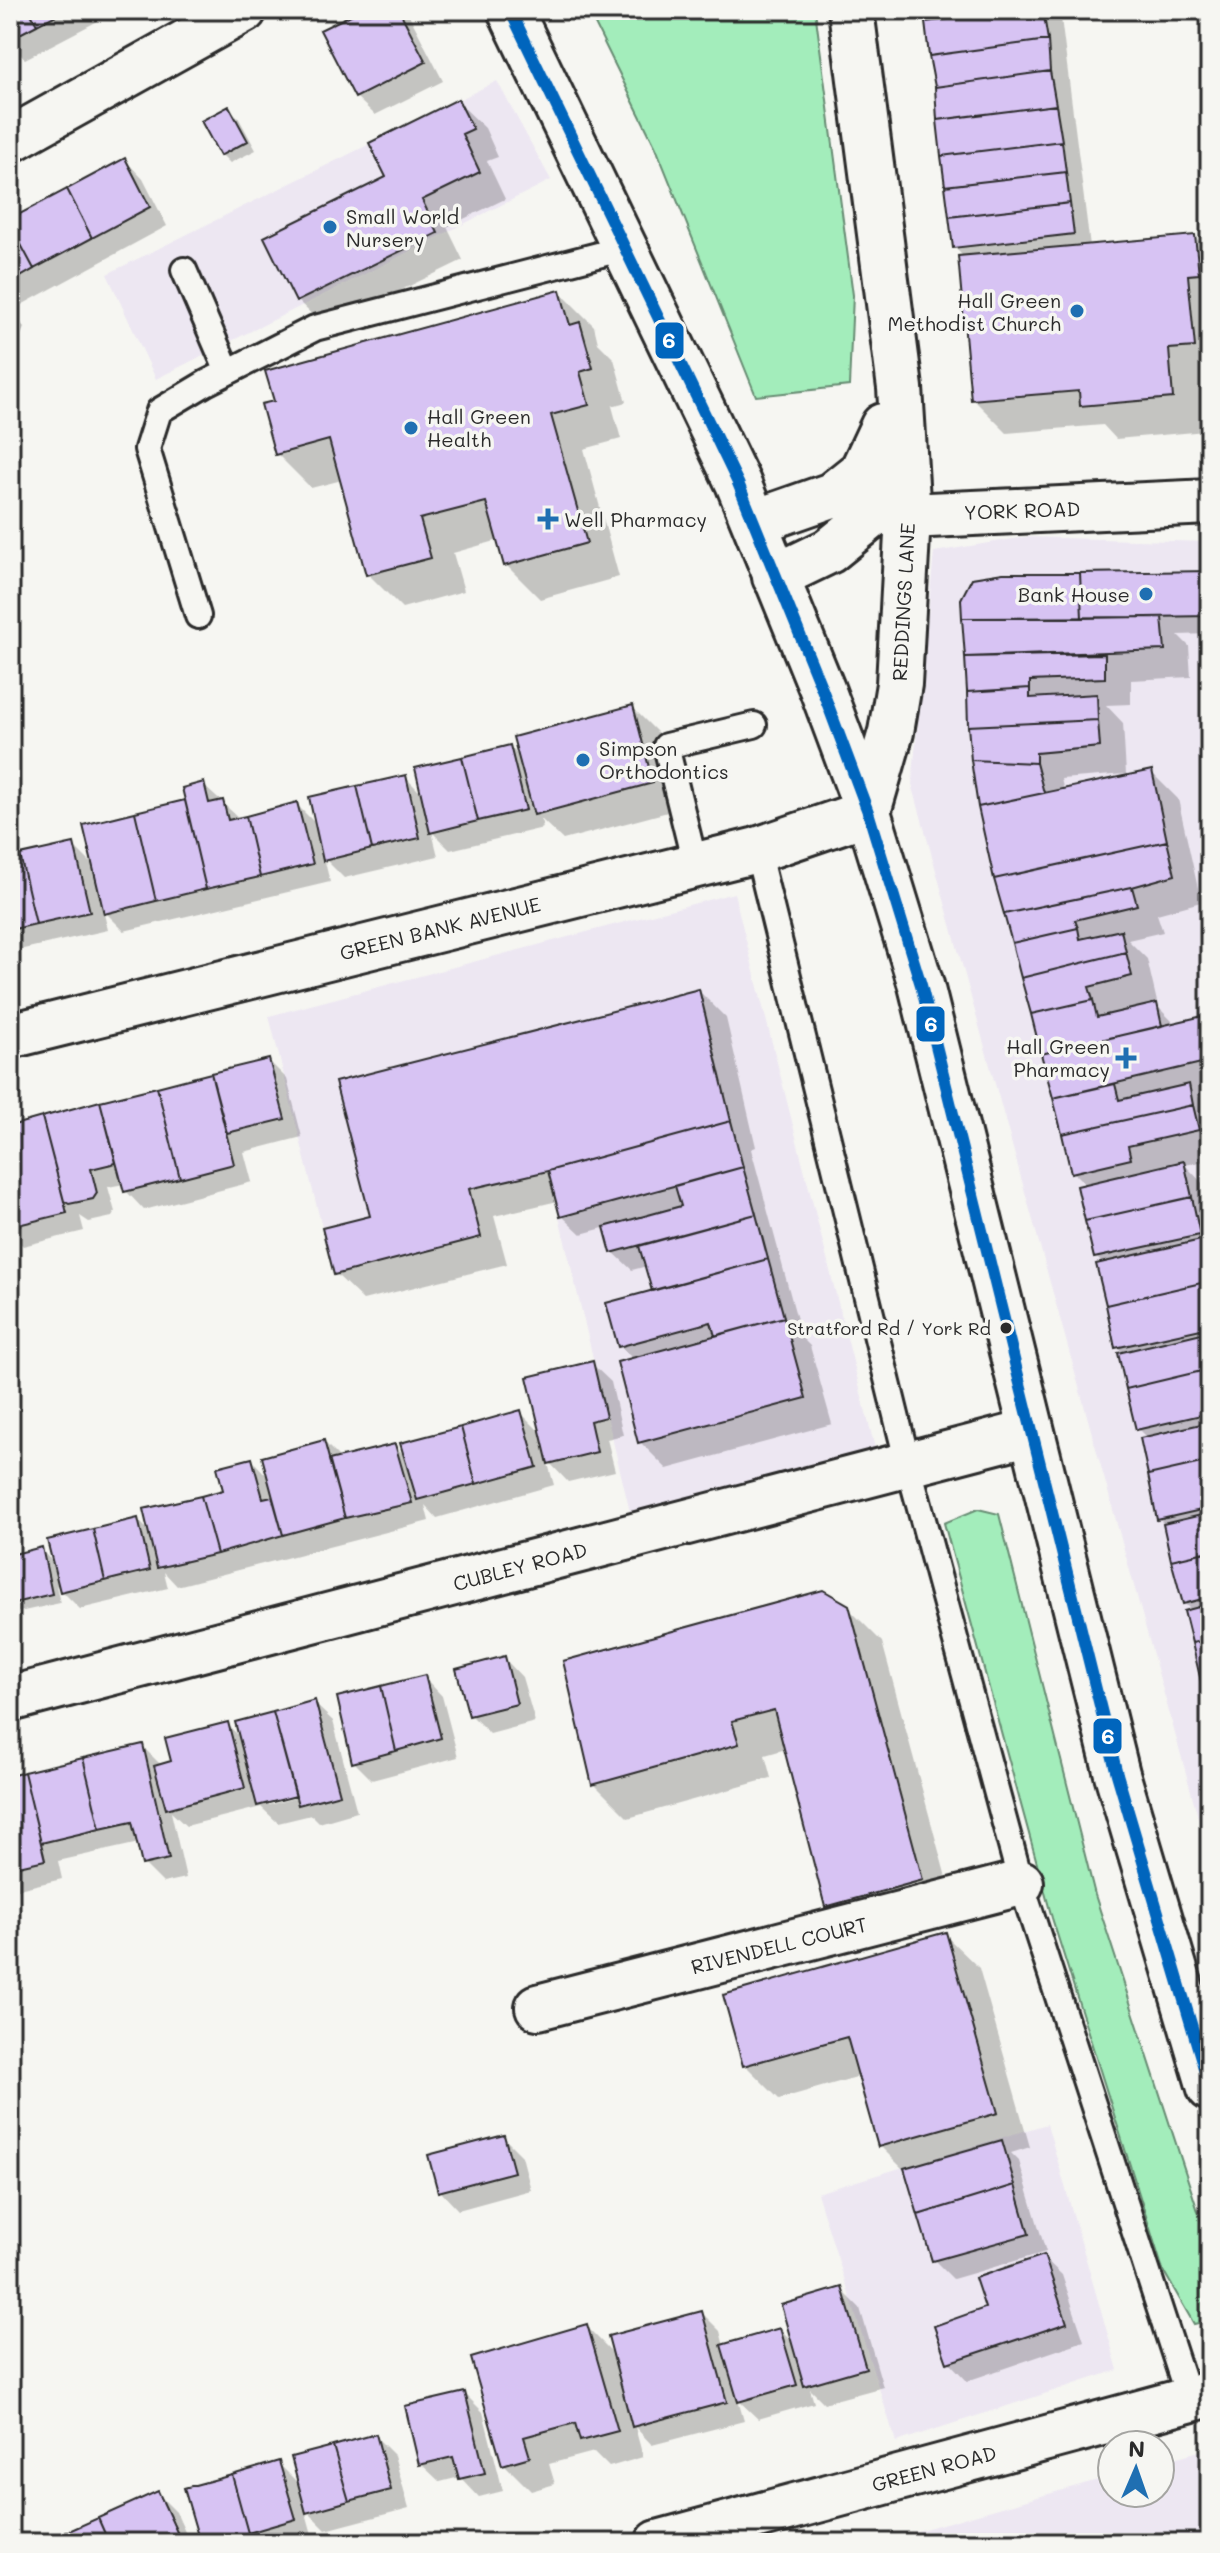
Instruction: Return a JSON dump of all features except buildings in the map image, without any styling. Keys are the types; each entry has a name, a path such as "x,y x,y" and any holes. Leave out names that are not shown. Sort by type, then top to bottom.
{"main road":[{"path":"10,140 244,10"},
{"path":"510,10 755,522 868,812 921,985 1117,1774 1210,2088"},
{"name":"REDDINGS LANE","path":"851,10 900,388 886,482 893,514 899,684 891,732 868,812"},
{"path":"755,522 832,495 862,471 900,388"},
{"path":"843,486 893,514"},
{"name":"YORK ROAD","path":"893,514 1210,502"},
{"name":"REDDINGS LANE","path":"775,577 829,551 893,514"},
{"name":"GREEN BANK AVENUE","path":"10,1036 757,850 868,812"},
{"name":"CUBLEY ROAD","path":"10,1699 1031,1432"},
{"name":"RIVENDELL COURT","path":"538,2007 1021,1883"},
{"name":"GREEN ROAD","path":"658,2543 1200,2397"}],"lane":[{"path":"198,616 147,449 159,411 315,328 625,248"},
{"path":"184,270 228,372"},
{"path":"695,864 666,746 754,725"},
{"path":"757,850 908,1464 1021,1883 1200,2397"}],"shaded area":[{"name":"Small World Nursery","path":"497,81 551,180 156,379 107,274"},
{"path":"1025,537 1210,542 1210,1860 912,784 934,552"},
{"path":"734,893 875,1448 631,1516 548,1171 469,1189 334,1275 269,1016"},
{"path":"1047,2124 1118,2370 896,2442 817,2193"},
{"path":"1210,2448 1210,2543 875,2543 1096,2481 1096,2509 1176,2509 1176,2458"}],"green space":[{"path":"588,10 815,10 853,295 849,386 756,396 656,148"},
{"path":"978,1509 999,1514 1095,1895 1210,2248 1210,2320 1194,2324 1163,2270 1052,1918 944,1523"}],"transit line":[{"name":"6","path":"510,10 738,483 822,689 868,812 921,985 1117,1774 1210,2088"}],"place":[{"name":"Small World Nursery","path":"330,227"},
{"name":"Hall Green Methodist Church","path":"1077,311"},
{"name":"Hall Green Health","path":"411,428"},
{"name":"Well Pharmacy","path":"548,519"},
{"name":"Bank House","path":"1146,594"},
{"name":"Simpson Orthodontics","path":"583,760"},
{"name":"Hall Green Pharmacy","path":"1126,1058"},
{"name":"Stratford Rd / York Rd","path":"1006,1328"}]}
